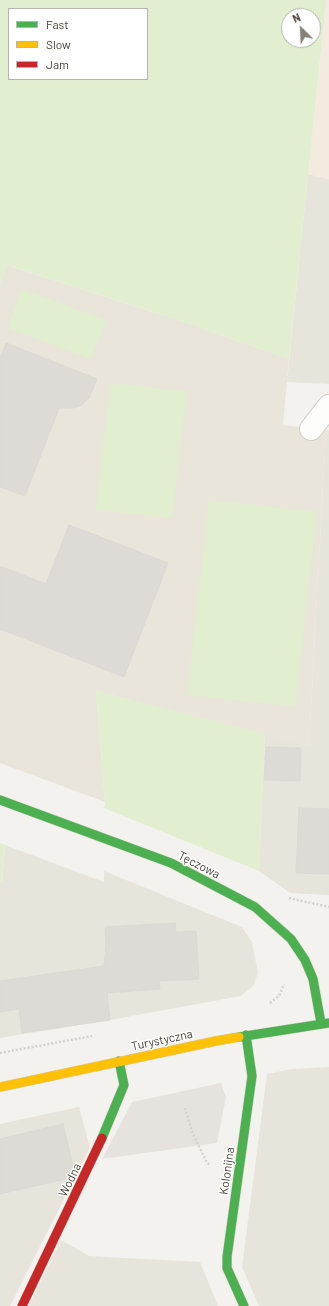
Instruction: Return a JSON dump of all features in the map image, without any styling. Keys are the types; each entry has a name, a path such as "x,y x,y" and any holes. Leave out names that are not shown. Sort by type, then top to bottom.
{"street":[{"path":"311,429 329,406"},
{"name":"Tęczowa","path":"0,800 171,863 255,907 291,939 305,960 313,979 325,1023"},
{"name":"Turystyczna","path":"0,1086 119,1060 246,1035 325,1023"},
{"name":"Kolonijna","path":"244,1306 227,1268 227,1257 252,1076 246,1035"},
{"name":"Wodna","path":"22,1306 96,1152 124,1085 119,1060"}],"path":[{"path":"284,897 329,907"},
{"path":"267,1005 279,996 285,982"},
{"path":"185,1108 192,1134 207,1163 237,1190"}],"shaded area":[{"path":"326,0 329,0 329,179 308,174"},
{"path":"308,174 329,179 329,384 287,382"},
{"path":"7,265 187,323 289,359 283,425 326,430 309,746 96,691 105,802 0,763 0,284"},
{"path":"326,430 329,431 329,895 290,893 259,871 265,734 309,746"},
{"path":"5,845 104,882 104,871 242,927 252,942 258,973 253,986 241,996 0,1038 0,882 2,882"},
{"path":"329,1067 329,1306 259,1306 242,1267 267,1074 292,1069"},
{"path":"221,1083 226,1097 217,1143 102,1159 132,1102"},
{"path":"79,1107 90,1147 10,1306 0,1306 0,1124"},
{"path":"61,1240 89,1256 200,1262 218,1306 29,1306"}],"green space":[{"path":"0,0 326,0 289,359 187,323 8,265 0,284"},
{"path":"22,289 106,320 91,359 7,328"},
{"path":"110,383 187,391 172,518 96,510"},
{"path":"209,500 317,512 295,707 187,695"},
{"path":"96,691 265,734 259,871 104,808 105,802"},
{"path":"0,843 5,845 2,882 0,882"}],"building":[{"path":"6,343 97,379 89,398 82,405 73,408 59,408 25,496 0,487 0,358"},
{"path":"69,525 168,563 124,677 0,629 0,566 46,584"},
{"path":"266,747 301,748 300,781 264,780"},
{"path":"299,808 329,809 329,874 296,873"},
{"path":"175,923 176,932 196,931 199,979 159,981 160,989 107,993 110,1020 22,1033 19,1009 0,1012 0,981 104,966 106,945 105,927"},
{"path":"63,1124 74,1170 70,1178 0,1194 0,1139"}],"traffic: fast":[{"path":"0,800 171,863 255,907 291,939 305,960 313,979 321,1023"},
{"path":"239,1037 329,1023"},
{"path":"244,1306 227,1268 227,1257 252,1076 246,1035"},
{"path":"102,1138 124,1085 119,1061"}],"traffic: slow":[{"path":"0,1087 239,1037"}],"traffic: jam":[{"path":"22,1306 102,1138"}]}
